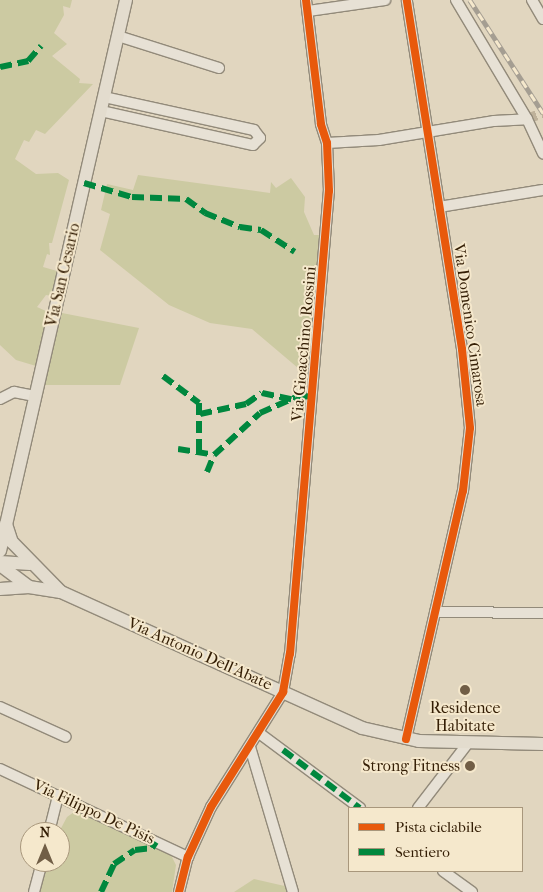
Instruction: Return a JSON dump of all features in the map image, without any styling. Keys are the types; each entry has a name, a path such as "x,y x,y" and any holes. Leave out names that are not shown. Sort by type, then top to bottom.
{"main road":[{"name":"Via San Cesario","path":"0,551 2,522 35,396 126,0"},
{"name":"Via Antonio Dell'Abate","path":"2,522 12,542 30,564 61,592"},
{"name":"Via Antonio Dell'Abate","path":"0,563 30,564"},
{"name":"Via Antonio Dell'Abate","path":"0,563 29,587"},
{"name":"Via Antonio Dell'Abate","path":"0,589 29,587 61,592 362,728 406,739 468,743 543,744"}],"street":[{"path":"307,5 386,0"},
{"name":"Via Domenico Cimarosa","path":"406,739 463,491 470,428 462,349 426,132 407,0"},
{"path":"456,0 527,119 543,154"},
{"path":"532,0 543,19"},
{"name":"Via Gioacchino Rossini","path":"283,692 297,593 327,237 327,143 321,124 307,5"},
{"path":"118,36 219,68"},
{"path":"101,111 253,144 260,138 254,130 104,97"},
{"path":"327,143 379,140 494,121 527,119"},
{"path":"439,207 543,190"},
{"path":"0,399 14,392 35,396"},
{"path":"435,612 543,613"},
{"path":"179,892 188,857 211,807 250,748 283,692"},
{"path":"0,707 66,738"},
{"path":"259,733 359,807"},
{"path":"419,807 468,743"},
{"path":"250,748 293,892"},
{"name":"Via Filippo De Pisis","path":"0,769 188,857"},
{"path":"51,822 58,795"},
{"path":"34,892 39,872"},
{"path":"444,872 472,892"}],"shaded area":[{"path":"0,0 72,0 70,8 63,6 64,15 54,33 67,44 52,56 80,79 79,83 93,84 45,134 36,130 29,142 24,140 15,159 36,174 58,173 69,180 52,243 49,243 50,255 47,254 43,267 57,271 52,296 46,295 37,307 48,312 36,366 16,360 0,345"},
{"path":"138,175 270,193 271,182 276,188 291,178 305,197 304,212 314,235 324,235 311,373 298,368 252,329 210,323 169,305 100,250 110,214 101,210 107,184 133,190"},
{"path":"62,313 139,328 120,385 44,385"},
{"path":"74,812 83,812 171,855 176,865 172,892 39,892 46,872 70,872 70,822 64,822 67,817"},
{"path":"254,879 289,887 289,892 234,892"}],"tunnel":[{"path":"527,119 543,113"}],"railway":[{"path":"470,0 543,113"}],"marked path":[{"path":"0,67 28,61 41,46"},
{"path":"84,183 132,197 186,199 205,213 240,227 261,230 295,252"},
{"path":"163,376 199,403 199,451"},
{"path":"200,414 246,404 262,393 291,399"},
{"path":"207,472 214,455 260,413 296,397 313,396"},
{"path":"178,449 214,455"},
{"path":"283,750 359,807"},
{"path":"101,892 114,864 135,850 152,848 156,842"}],"cycle path":[{"path":"179,892 188,857 211,807 283,692 290,654 329,191 327,143 321,124 306,0"},
{"path":"406,739 463,491 470,428 462,349 407,0"}],"place":[{"name":"Residence Habitate","path":"465,690"},
{"name":"Strong Fitness","path":"470,766"}]}
